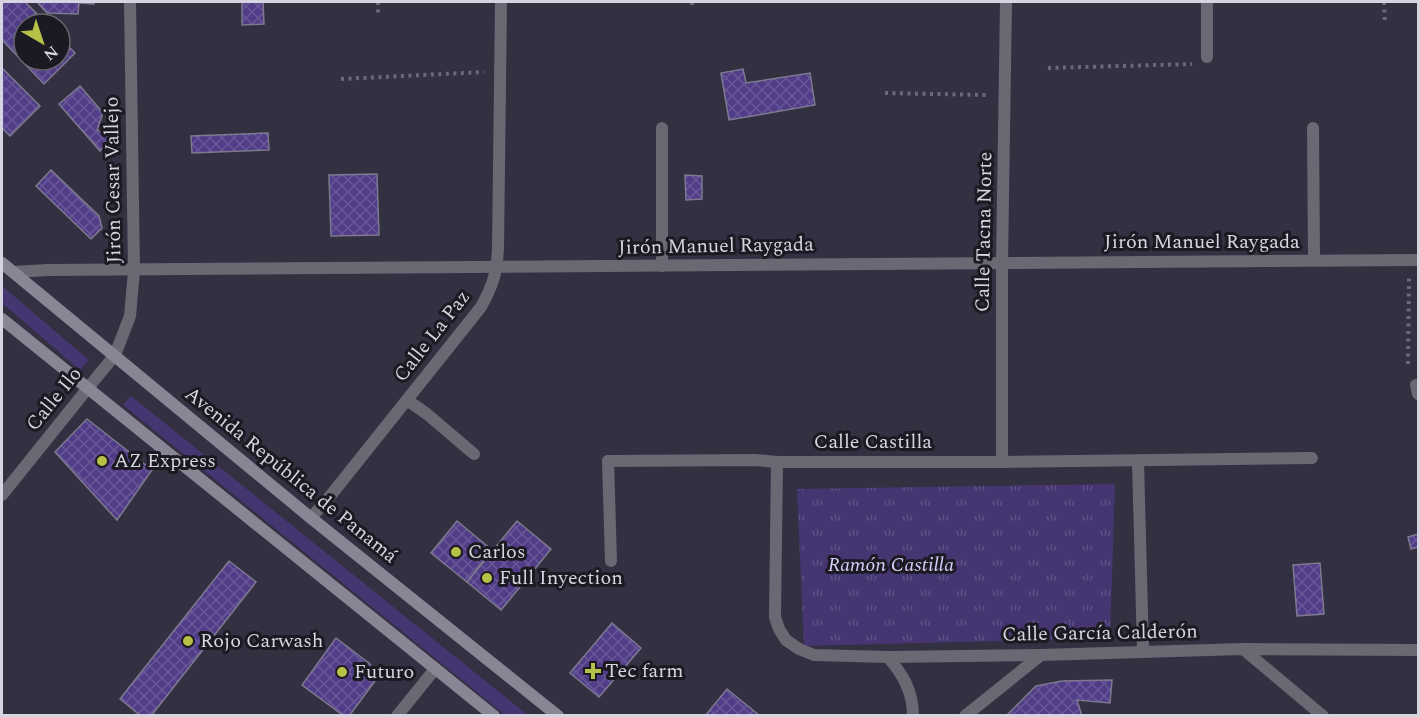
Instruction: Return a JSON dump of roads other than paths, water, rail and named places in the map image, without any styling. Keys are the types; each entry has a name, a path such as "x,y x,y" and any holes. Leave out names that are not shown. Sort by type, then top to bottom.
{"main road":[{"name":"Avenida República de Panamá","path":"2,262 311,518 558,716"},
{"path":"2,319 494,716"}],"street":[{"name":"Jirón Cesar Vallejo","path":"115,355 130,316 134,271 130,2"},
{"name":"Calle La Paz","path":"311,518 481,307 491,288 498,267 501,2"},
{"name":"Calle Tacna Norte","path":"1002,462 1006,2"},
{"path":"1207,2 1207,57"},
{"path":"662,128 662,266"},
{"path":"1313,128 1314,260"},
{"name":"Jirón Manuel Raygada","path":"13,272 1414,260"},
{"name":"Calle Ilo","path":"2,495 115,355"},
{"path":"407,400 474,454"},
{"name":"Calle Castilla","path":"611,561 608,461 1002,462 1312,458"},
{"path":"1138,461 1143,651"},
{"name":"Calle García Calderón","path":"777,462 775,617 786,640 814,655 888,657 1243,649 1419,650"},
{"path":"1243,649 1323,716"},
{"path":"965,716 1041,655"},
{"path":"888,657 901,672 910,691 913,716"},
{"path":"397,716 435,669"}],"place":[{"name":"AZ Express","path":"102,461"},
{"name":"Carlos","path":"456,552"},
{"name":"Full Inyection","path":"487,578"},
{"name":"Rojo Carwash","path":"188,641"},
{"name":"Tec farm","path":"593,671"},
{"name":"Futuro","path":"342,672"}],"park label":[{"name":"Ramón Castilla","path":"891,565"}]}
